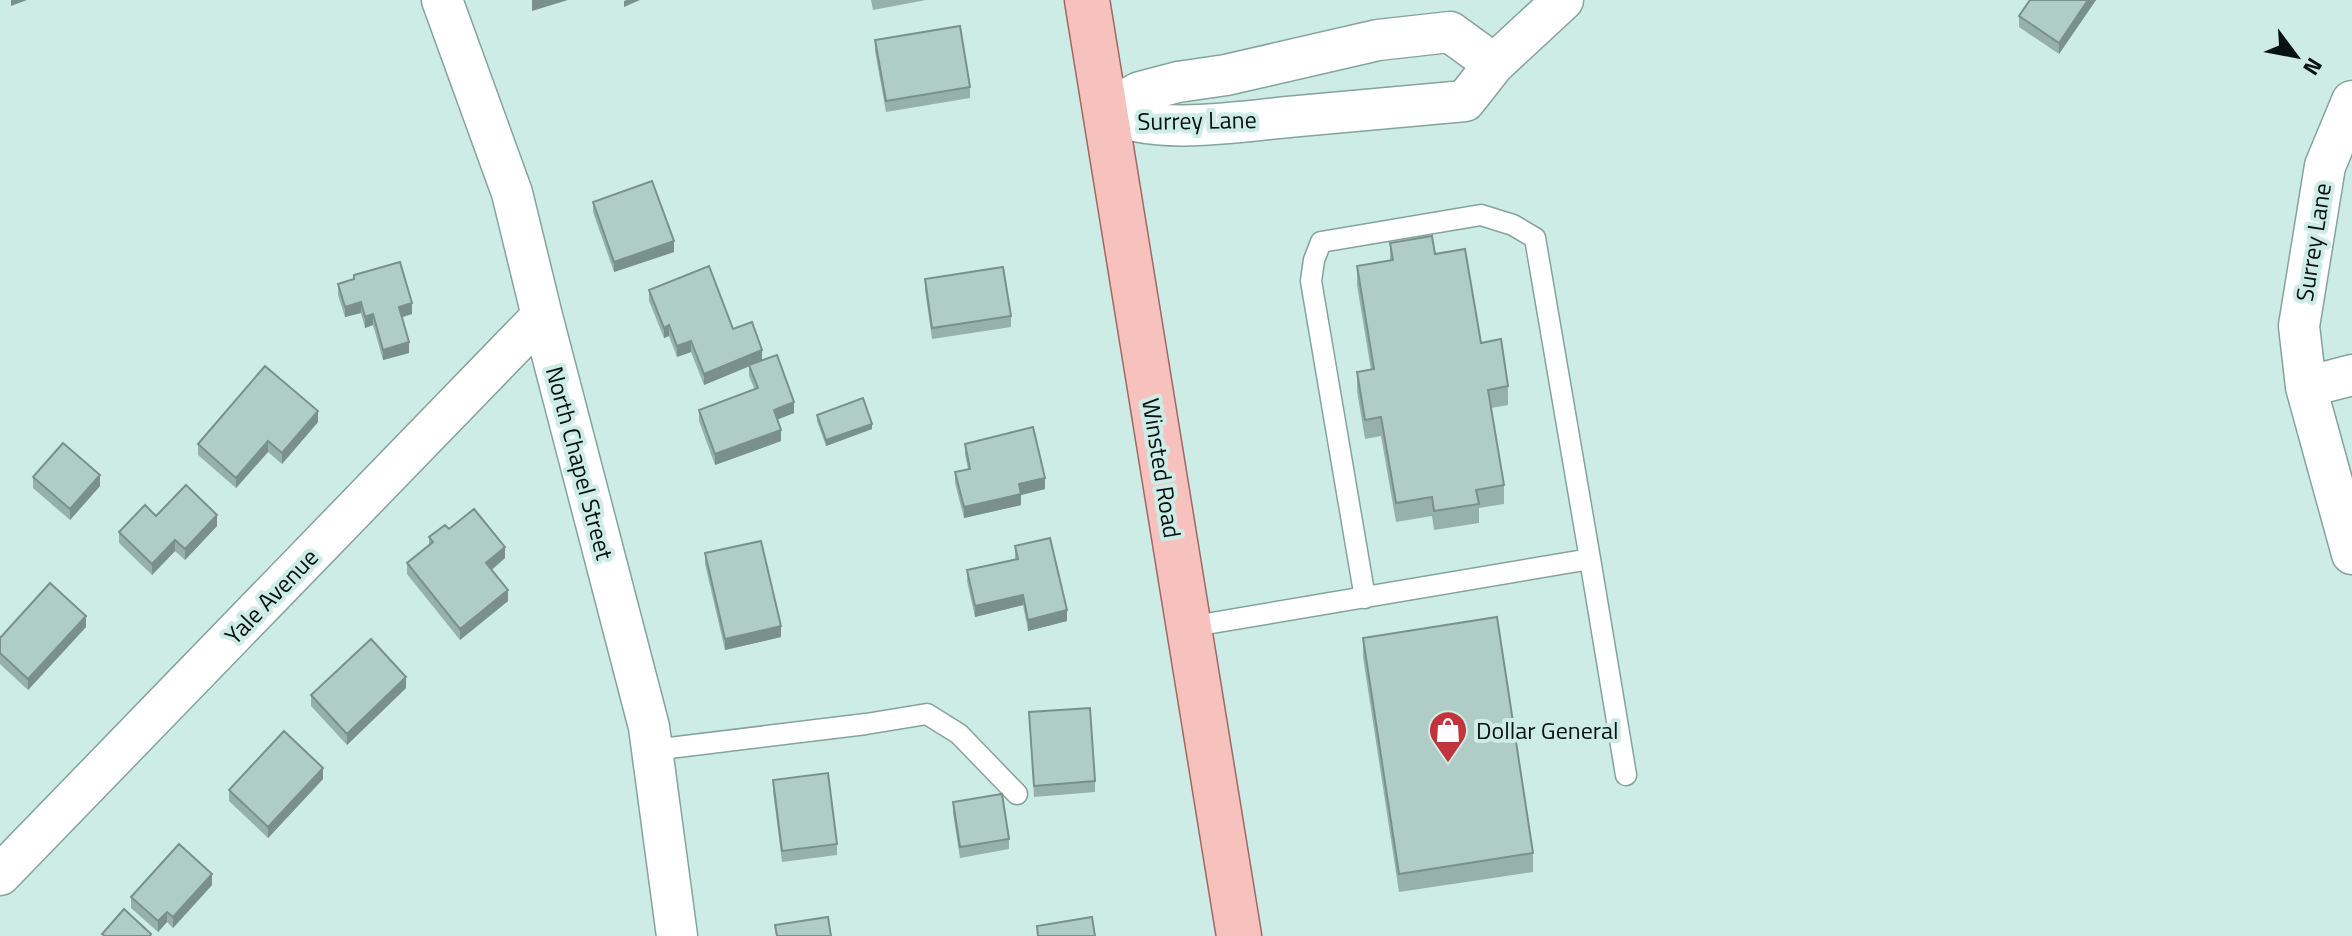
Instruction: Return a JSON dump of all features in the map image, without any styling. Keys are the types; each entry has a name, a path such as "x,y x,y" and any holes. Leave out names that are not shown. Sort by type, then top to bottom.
{"main road":[{"name":"Winsted Road","path":"1087,0 1239,936"}],"street":[{"name":"North Chapel Street","path":"442,0 512,193 649,727 677,936"},
{"name":"Surrey Lane","path":"1104,111 1122,120 1192,125 1465,101 1494,64 1563,0"},
{"name":"Surrey Lane","path":"1104,111 1140,92 1378,40 1450,32 1494,64"},
{"name":"Surrey Lane","path":"2352,101 2325,166 2299,326 2306,387 2352,554"},
{"name":"Yale Avenue","path":"0,875 542,316"},
{"path":"2306,387 2352,375"}],"lane":[{"path":"1365,598 1311,281 1321,242 1481,215 1513,225 1535,238 1626,775"},
{"path":"1188,627 1590,559"},
{"path":"653,750 927,714 959,734 1017,794"}],"building":[{"path":"2030,0 2088,0 2059,43 2019,16"},
{"path":"960,26 970,87 886,101 875,40"},
{"path":"652,181 674,241 614,262 593,202"},
{"path":"1432,236 1435,254 1465,249 1481,343 1501,339 1508,386 1488,390 1504,485 1476,490 1479,504 1434,511 1432,497 1396,503 1381,417 1365,420 1357,372 1374,369 1357,266 1393,260 1390,243"},
{"path":"400,262 412,303 399,307 409,342 383,350 373,314 365,317 361,302 345,307 338,284 354,279 354,275"},
{"path":"709,266 733,329 752,322 762,350 704,374 691,341 677,346 669,325 664,328 649,290"},
{"path":"1003,267 1011,316 932,328 925,279"},
{"path":"777,355 794,402 774,410 781,430 715,454 699,410 758,388 749,365"},
{"path":"265,366 318,411 282,453 268,441 236,478 198,444"},
{"path":"863,398 872,424 826,440 817,415"},
{"path":"1033,427 1045,478 1019,484 1021,494 964,507 955,472 970,469 965,444"},
{"path":"63,443 100,475 70,509 33,477"},
{"path":"186,485 217,515 185,549 175,540 152,564 119,532 145,505 156,516"},
{"path":"474,509 505,547 486,563 508,590 460,629 407,563 433,542 429,537 445,525 449,529"},
{"path":"1050,538 1067,610 1028,620 1023,595 975,606 967,570 1018,559 1015,546"},
{"path":"761,541 781,626 725,639 705,553"},
{"path":"50,583 86,616 28,679 0,653 0,638"},
{"name":"Dollar General","path":"1497,617 1533,853 1399,874 1363,638"},
{"path":"371,639 406,677 347,734 311,695"},
{"path":"1090,708 1095,781 1034,786 1029,712"},
{"path":"284,731 323,768 268,827 229,790"},
{"path":"828,773 837,844 782,851 773,780"},
{"path":"1002,794 1009,839 960,847 953,802"},
{"path":"179,844 212,874 173,917 167,912 158,921 131,897"},
{"path":"124,909 151,934 150,936 102,934"},
{"path":"828,917 831,936 777,936 775,925"},
{"path":"1092,917 1095,936 1038,936 1037,926"}],"place":[{"name":"Dollar General","path":"1448,764"}]}
